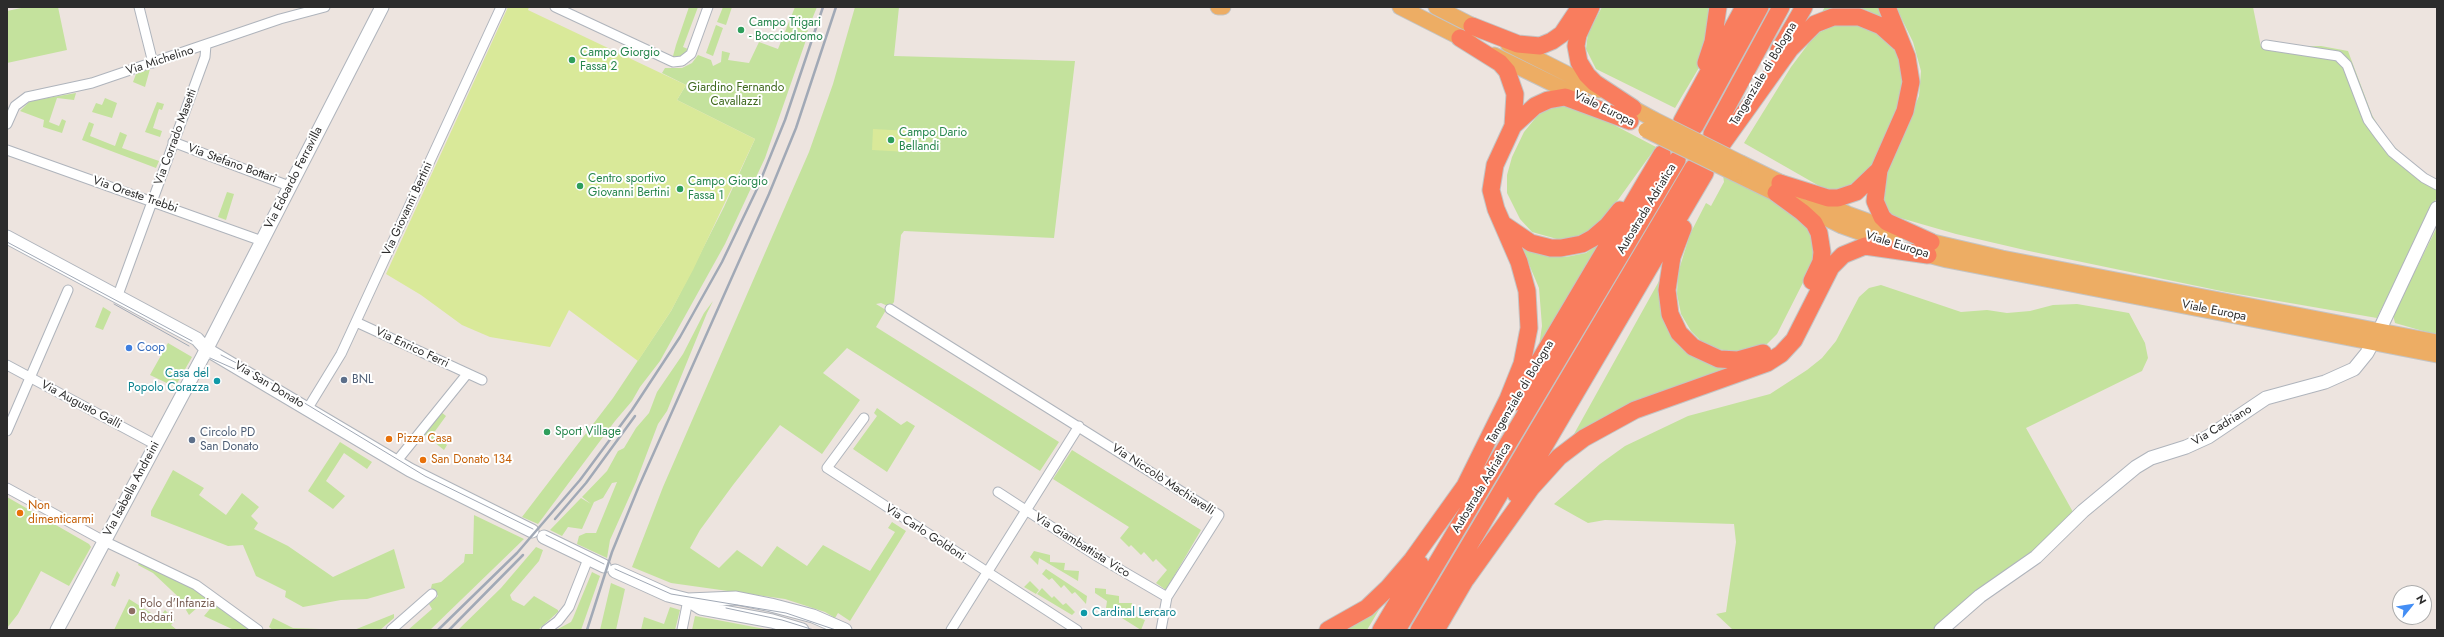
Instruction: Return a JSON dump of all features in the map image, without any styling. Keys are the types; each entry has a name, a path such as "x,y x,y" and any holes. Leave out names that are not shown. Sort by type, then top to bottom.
{"highway":[{"path":"1472,26 1518,44 1540,46 1552,41 1562,34 1580,7"},
{"path":"1591,7 1578,35 1576,46 1579,62 1587,75 1631,115"},
{"path":"1685,121 1709,55 1718,7"},
{"path":"1685,121 1744,7"},
{"path":"1685,121 1760,7"},
{"path":"1719,140 1781,7"},
{"name":"Tangenziale di Bologna","path":"1719,140 1804,7"},
{"path":"1887,7 1911,72 1909,97 1879,170 1875,196 1882,217 1929,249"},
{"path":"1719,140 1790,49 1808,30 1819,22 1841,16 1867,19 1896,37 1903,47"},
{"path":"1328,630 1367,608 1388,588 1412,560 1465,486 1508,399 1522,364 1528,339 1530,317 1527,291 1520,266 1493,199 1492,181 1495,165 1513,126 1515,94 1507,71 1500,63 1460,38"},
{"path":"1513,126 1538,104 1565,97 1631,115"},
{"path":"1503,224 1522,238 1540,246 1562,248 1582,244 1607,226 1669,157"},
{"name":"Tangenziale di Bologna","path":"1381,630 1465,486 1669,157"},
{"name":"Autostrada Adriatica","path":"1398,630 1669,157"},
{"path":"1778,188 1828,198 1838,198 1856,192 1879,170"},
{"path":"1702,172 1675,245 1670,268 1668,296 1670,314 1679,333 1693,347 1719,359 1729,360 1750,358 1761,354 1776,344 1792,320 1821,262 1821,242 1814,223 1778,188"},
{"path":"1436,630 1702,172"},
{"name":"Autostrada Adriatica","path":"1419,630 1702,172"},
{"path":"1466,579 1531,488 1559,457 1584,438 1635,410 1767,363 1781,354 1794,340 1831,267 1842,256 1865,246 1929,249"}],"main road":[{"name":"Via Edoardo Ferravilla","path":"206,349 382,7"},
{"path":"1217,7 1223,7"},
{"name":"Viale Europa","path":"1400,7 1460,38 1631,115 1778,188 1848,214 1929,249 2002,258 2376,336 2437,355"},
{"name":"Viale Europa","path":"1436,7 1631,115"},
{"name":"Via Cadriano","path":"1941,630 1974,600 2036,557 2083,511 2136,467 2151,458 2186,447 2208,437 2277,394 2325,382 2346,374 2361,361 2376,336 2437,208"},
{"name":"Via San Donato","path":"7,237 118,295 197,339 206,349 424,478 532,531"},
{"name":"Viale Europa","path":"2376,336 2437,342"},
{"name":"Via Isabella Andreini","path":"57,630 206,349"},
{"path":"544,537 609,569 668,595 688,600 736,598 771,604 813,616 845,630"},
{"path":"688,600 701,608 772,621 802,630"}],"street":[{"path":"139,7 153,63"},
{"name":"Via Michelino","path":"7,124 15,106 26,97 84,85 206,46 280,19 325,7"},
{"name":"Via Giovanni Bertini","path":"308,408 331,373 356,322 501,7"},
{"path":"555,7 640,48 673,62 682,61 691,54 708,7"},
{"path":"2266,45 2338,56 2347,65 2368,120 2392,152 2424,178 2437,185"},
{"name":"Via Corrado Masetti","path":"118,295 205,57 206,46"},
{"name":"Via Stefano Bottari","path":"173,142 289,186"},
{"name":"Via Oreste Trebbi","path":"7,150 262,241"},
{"path":"7,432 68,290"},
{"name":"Via Niccolò Machiavelli","path":"890,309 1219,515 1167,597 1161,630"},
{"name":"Via Enrico Ferri","path":"356,322 482,380"},
{"name":"Via Augusto Galli","path":"7,365 156,445"},
{"path":"396,462 468,374"},
{"name":"Via Carlo Goldoni","path":"864,418 827,468 1077,630"},
{"path":"951,630 1079,426"},
{"path":"7,488 104,541 196,585 258,630"},
{"name":"Via Giambattista Vico","path":"998,492 1167,597"},
{"path":"546,630 565,614 588,559"},
{"path":"391,630 432,594"},
{"path":"682,630 688,600"}],"green space":[{"path":"26,7 58,7 67,50 7,63 7,11"},
{"name":"Centro sportivo Giovanni Bertini","path":"508,7 529,7 528,10 686,85 677,100 755,139 693,270 671,311 638,361 569,310 550,347 490,337 462,325 421,295 386,274"},
{"path":"689,7 698,7 683,47 688,49 683,56 675,57 673,56 676,45"},
{"path":"723,7 732,7 726,25 717,22"},
{"name":"Giardino Fernando Cavallazzi","path":"795,7 817,7 808,29 805,43 765,158 725,244 660,361 640,387 632,401 615,421 538,524 522,517 613,398 671,311 724,207 755,139 677,100 686,85 662,73 665,68 682,68 692,63 698,55 711,60 713,66 721,62 722,51 730,53 728,60 749,63 759,42 778,49"},
{"path":"855,7 899,7 894,56 1075,61 1054,238 904,231 901,235 894,302 890,307 881,303 876,304 886,310 876,327 1059,442 1040,471 847,348 823,373 860,400 822,454 780,425 700,530 690,548 719,568 737,550 762,567 777,546 807,566 823,545 870,571 895,532 888,528 892,522 906,531 850,621 838,613 835,618 825,612 785,599 671,583 632,567 663,487 809,152 833,84"},
{"path":"1602,7 1712,7 1700,66 1675,108 1596,69 1586,49 1588,33"},
{"path":"1825,7 1882,7 1889,23 1867,10 1848,9 1820,15"},
{"path":"1896,7 2253,7 2261,47 2321,46 2348,51 2372,115 2386,139 2421,172 2437,191 2437,197 2377,318 2226,292 2029,251 1956,234 1890,215 1883,198 1883,182 1919,96 1921,71 1913,42"},
{"path":"1840,23 1869,25 1895,44 1904,63 1904,98 1872,169 1860,183 1839,193 1821,187 1744,143 1791,67 1809,43 1820,32"},
{"path":"716,25 723,28 713,56 706,53"},
{"path":"150,69 145,87 133,82 136,74"},
{"path":"76,93 74,100 57,98 49,122 59,126 62,119 66,121 62,133 43,127 44,120 20,111 30,101"},
{"path":"105,98 117,103 112,118 92,112 96,103 102,105"},
{"path":"157,102 164,104 162,110 159,109 153,128 162,131 160,137 145,132"},
{"path":"1576,105 1656,147 1600,225 1578,239 1557,239 1532,232 1520,219 1507,193 1507,175 1512,157 1524,132 1538,115 1554,106"},
{"path":"89,122 94,124 90,136 115,146 120,132 127,135 122,148 159,161 156,168 82,140"},
{"name":"Campo Dario Bellandi","path":"873,129 910,131 909,152 872,150"},
{"path":"1723,175 1791,209 1806,224 1815,242 1816,257 1777,334 1764,347 1745,352 1713,349 1701,341 1691,331 1681,314 1677,294 1678,273 1690,234 1706,203 1711,206 1724,182"},
{"path":"227,192 234,194 226,220 218,217"},
{"path":"2437,227 2437,335 2395,323 2393,315"},
{"path":"1605,240 1537,359 1542,326 1539,288 1520,243 1541,252 1566,257 1586,253"},
{"path":"1663,274 1667,323 1678,345 1687,353 1730,368 1569,443"},
{"path":"1881,285 1961,312 1987,310 2007,313 2030,311 2053,305 2077,304 2129,313 2145,343 2148,358 2142,371 2026,428 2078,521 2058,545 2042,560 2016,576 1966,616 1952,630 1733,630 1716,614 1726,612 1736,542 1734,524 1605,520 1588,523 1554,504 1600,464 1625,446 1688,416 1770,394 1807,370 1822,358 1836,341 1859,297 1869,288"},
{"path":"713,301 667,411 658,424 636,482 610,540 607,558 577,544 579,536 586,533 596,533 617,482 612,483 603,498 594,502 582,529 568,527 562,536 550,530 581,498 591,504 582,497 607,471 618,451 624,448 636,428 649,413 657,392 683,354 704,313"},
{"path":"103,307 111,312 103,330 95,327"},
{"path":"168,343 192,357 175,387 150,375"},
{"path":"877,408 901,425 907,421 915,426 887,472 853,449 877,416 874,413"},
{"path":"441,412 446,416 433,434 447,445 444,450 424,434"},
{"path":"340,442 372,462 367,469 344,453 326,481 345,496 333,509 308,491"},
{"path":"1072,450 1201,530 1166,590 1156,583 1167,570 1156,559 1153,562 1144,552 1141,555 1131,545 1129,547 1120,538 1129,527 1053,479"},
{"path":"173,470 204,488 199,495 226,515 242,493 259,507 251,516 258,523 254,529 288,546 333,577 394,549 405,588 367,599 341,600 303,607 285,597 286,591 256,576 243,545 228,546 151,516 151,511"},
{"path":"7,497 89,544 91,547 69,586 41,571 18,614 7,628"},
{"path":"474,515 524,539 430,630 408,630 432,609 429,604 438,596 431,588 432,584 441,582 464,562 465,554 473,554"},
{"path":"536,547 543,550 539,561 510,595 512,600 524,606 534,596 558,610 558,612 538,630 458,630 501,588"},
{"path":"1034,551 1050,555 1050,562 1065,563 1064,570 1079,571 1078,581 1039,558 1038,565 1030,557"},
{"path":"140,562 196,590 207,599 189,615 186,610 188,606 153,573 138,565"},
{"path":"1046,569 1087,596 1086,604 1075,592 1072,594 1064,585 1061,588 1052,578 1049,580 1042,574"},
{"path":"117,571 120,575 115,587 111,585"},
{"path":"592,572 600,576 581,630 556,630 571,622"},
{"path":"1030,581 1039,590 1036,594 1024,587"},
{"path":"611,583 625,589 616,630 600,630"},
{"path":"1042,588 1052,598 1054,596 1063,605 1066,603 1075,612 1072,615 1037,594"},
{"path":"1095,588 1106,589 1106,594 1119,596 1119,603 1132,603 1131,610 1136,611 1135,616 1145,620 1141,630 1106,608 1107,601 1095,593"},
{"name":"Polo d'Infanzia Rodari","path":"129,599 159,618 165,610 175,620 171,625 177,630 114,630"},
{"path":"1383,603 1367,630 1343,630"},
{"path":"214,604 250,629 234,630 204,616"},
{"path":"670,607 680,610 675,630 641,630 644,617 664,624"},
{"path":"394,614 394,618 380,630 354,630"},
{"path":"695,616 712,619 770,630 692,630"},
{"path":"273,618 293,628 346,630 273,630 269,627"}],"tram line":[{"path":"7,242 192,341"},
{"path":"114,304 189,346"},
{"path":"221,355 250,370 425,476 533,529"},
{"path":"210,358 248,375"},
{"path":"546,535 604,564"},
{"path":"615,569 671,594 786,613 836,630"},
{"path":"726,608 782,620 814,630"}],"railway":[{"path":"438,630 517,553 580,480 632,410 680,337 722,262 757,189 785,120 823,7"},
{"path":"587,630 612,552 639,486 769,194 796,128 836,7"},
{"path":"555,519 586,483 635,416"},
{"path":"449,630 523,555"}],"place":[{"name":"Campo Trigari - Bocciodromo","path":"741,30"},
{"name":"Campo Giorgio Fassa 2","path":"572,60"},
{"name":"Campo Dario Bellandi","path":"891,140"},
{"name":"Centro sportivo Giovanni Bertini","path":"580,186"},
{"name":"Campo Giorgio Fassa 1","path":"680,189"},
{"name":"Coop","path":"129,348"},
{"name":"BNL","path":"344,380"},
{"name":"Casa del Popolo Corazza","path":"217,381"},
{"name":"Sport Village","path":"547,432"},
{"name":"Pizza Casa","path":"389,439"},
{"name":"Circolo PD San Donato","path":"192,440"},
{"name":"San Donato 134","path":"423,460"},
{"name":"Non dimenticarmi","path":"20,513"},
{"name":"Polo d'Infanzia Rodari","path":"132,611"},
{"name":"Cardinal Lercaro","path":"1084,613"}]}
